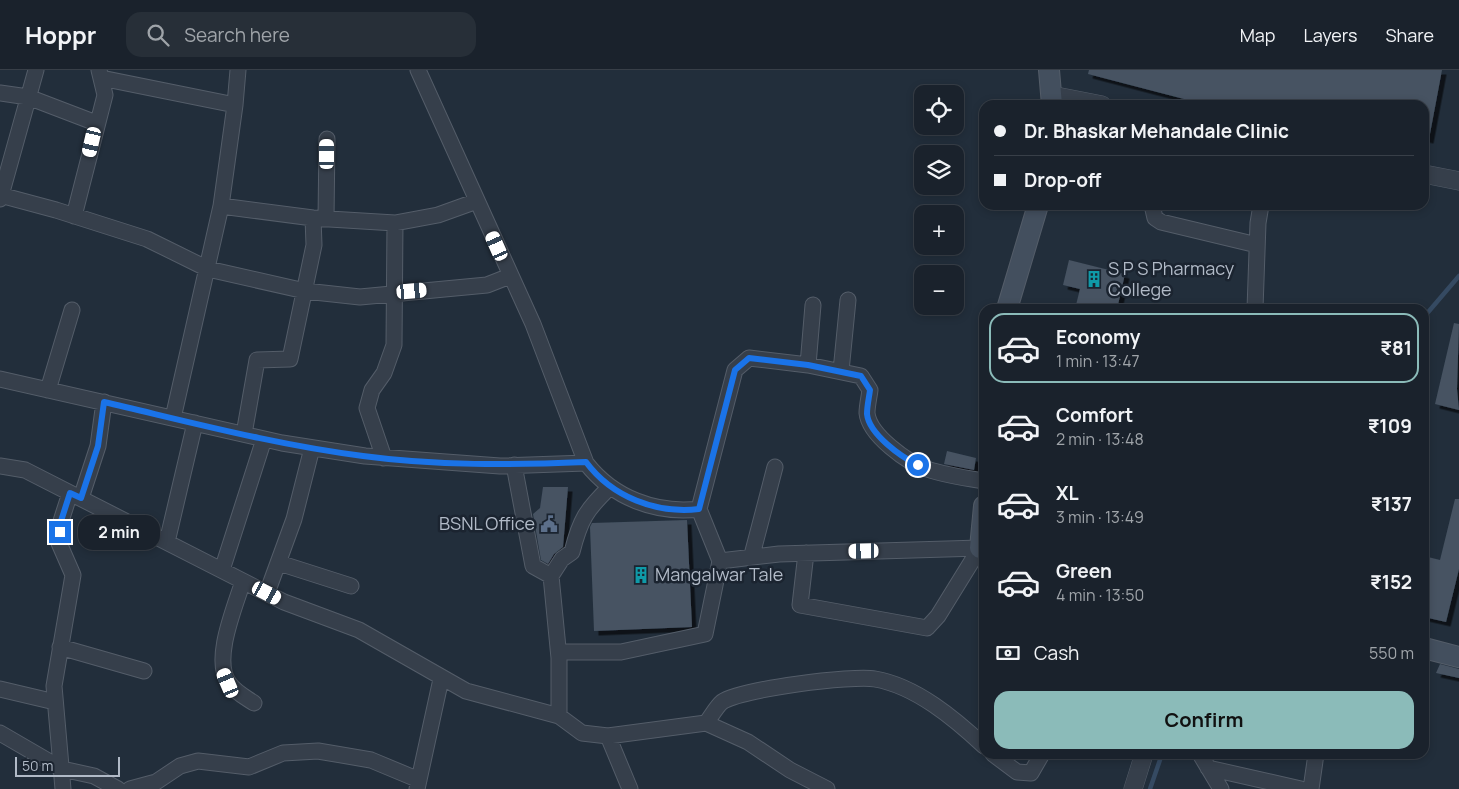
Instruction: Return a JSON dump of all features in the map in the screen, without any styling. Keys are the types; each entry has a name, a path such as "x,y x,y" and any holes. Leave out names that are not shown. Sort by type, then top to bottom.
{"main road":[{"path":"1049,70 1051,100"},
{"path":"1008,304 1037,210"},
{"path":"1429,649 1459,657"}],"street":[{"path":"36,70 1,196 147,239 208,269 305,291 360,297 487,285 510,276"},
{"path":"173,418 221,206 238,70"},
{"path":"418,70 533,324 586,462 596,475 610,487 662,510 699,509"},
{"path":"74,216 104,94 100,74 235,105"},
{"path":"0,93 28,96 96,123"},
{"path":"244,434 257,360 290,359 319,218 327,138"},
{"path":"1429,175 1459,181"},
{"path":"221,206 319,218 395,223 438,215 477,202"},
{"path":"1153,210 1154,218 1161,222 1257,245"},
{"path":"1255,304 1257,245 1260,210"},
{"path":"384,458 367,408 372,390 384,374 394,345 395,223"},
{"path":"841,371 848,300"},
{"path":"808,365 813,306"},
{"path":"48,390 72,310"},
{"path":"559,716 559,652 621,652 705,634 720,561 699,509 735,370 749,358 841,371 865,380 870,390 867,414 870,423 882,440 908,460 927,469 979,481"},
{"path":"0,379 264,439 312,448 384,458 500,466 586,462"},
{"path":"62,789 62,769 54,686 73,575 59,543 61,521 98,446 104,402"},
{"path":"167,542 196,423"},
{"path":"222,570 264,439"},
{"path":"267,593 294,519 312,448"},
{"path":"514,465 533,566 551,576"},
{"path":"0,466 25,470 284,602 358,630 441,679 466,691 559,716 582,734 608,736 706,723 748,742 790,770 827,789"},
{"path":"752,555 774,467"},
{"path":"559,658 551,576 562,559 572,552 578,528 590,506 610,487"},
{"path":"720,561 752,555 979,548"},
{"path":"806,553 800,605 927,628 938,616 979,553"},
{"path":"279,563 351,586"},
{"path":"243,581 224,648 222,668 228,683 254,703"},
{"path":"60,647 75,649 144,671"},
{"path":"130,789 156,782 180,766 198,761 249,767 283,753 301,752 318,752 371,760 418,785 441,679"},
{"path":"706,723 722,702 740,694 792,685 875,679 915,693 954,719 979,742"},
{"path":"0,689 55,702"},
{"path":"0,733 62,769 94,776 118,789"},
{"path":"608,736 630,789"},
{"path":"1000,759 1017,772 1031,773 1039,759"},
{"path":"1133,789 1142,759"},
{"path":"1202,759 1210,777 1221,789"},
{"path":"1311,789 1315,759"},
{"path":"1210,777 1301,789"}],"building":[{"path":"1089,70 1442,70 1429,139 1429,100 1188,100 1088,74"},
{"name":"S P S Pharmacy College","path":"1069,260 1125,274 1118,304 1076,304 1080,289 1063,285"},
{"path":"1454,323 1459,324 1457,389 1459,410 1435,404"},
{"path":"947,451 976,458 974,470 944,464"},
{"name":"BSNL Office","path":"543,487 568,487 563,547 554,554 548,564 541,560 533,514 540,508"},
{"path":"1455,499 1459,499 1459,569 1446,622 1429,618 1429,557 1440,560"},
{"name":"Mangalwar Tale","path":"687,520 692,627 594,631 590,527 592,523"},
{"path":"1440,664 1459,669 1459,678 1436,673"}],"waterway":[{"path":"1429,311 1459,276"},
{"path":"1150,789 1160,759"}],"place":[{"name":"S P S Pharmacy College","path":"1094,279"},
{"name":"BSNL Office","path":"549,524"},
{"name":"Mangalwar Tale","path":"641,575"}],"route":[{"path":"60,532 61,521 70,493 81,498 98,446 104,402 282,443 364,456 500,466 586,462 596,475 620,493 662,510 680,511 699,509 735,370 749,358 808,365 861,376 870,390 867,414 870,423 882,440 908,460 918,465"}]}
